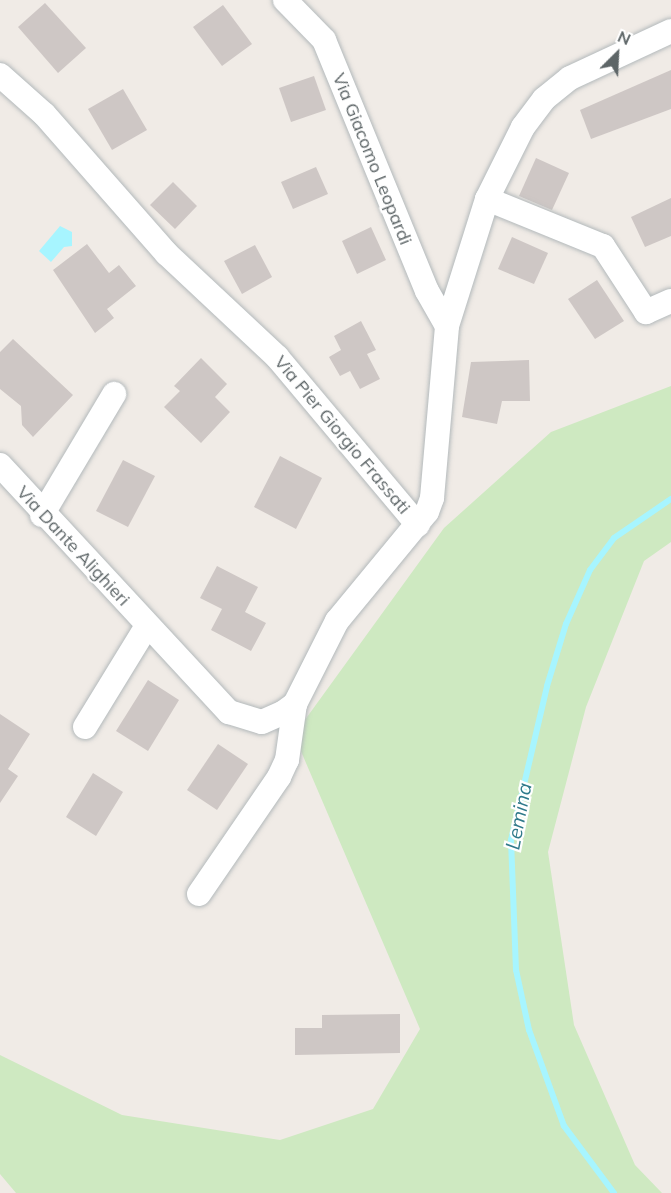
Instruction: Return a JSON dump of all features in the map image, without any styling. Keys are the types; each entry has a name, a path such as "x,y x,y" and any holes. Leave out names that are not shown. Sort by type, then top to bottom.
{"street":[{"name":"Via Giacomo Leopardi","path":"285,0 324,40 427,291 447,326"},
{"name":"Via Pier Giorgio Frassati","path":"0,75 44,114 166,254 277,357 417,525 432,498 447,326 487,199 523,127 544,99 570,78 671,31"},
{"path":"487,199 603,246 646,312 671,301"},
{"path":"42,515 114,394"},
{"name":"Via Dante Alighieri","path":"0,465 42,515 229,712 262,722 295,704"},
{"path":"199,894 279,777 287,760 295,704 337,621 417,525"},
{"path":"85,727 147,626"}],"green space":[{"path":"671,386 671,542 644,561 586,707 548,852 574,1025 635,1165 662,1193 16,1193 0,1174 0,1055 122,1115 280,1140 373,1109 420,1029 294,735 444,528 551,432"}],"water":[{"path":"60,226 72,232 72,246 64,247 51,262 39,251"}],"building":[{"path":"45,3 86,48 58,73 18,27"},
{"path":"223,5 252,44 222,66 193,27"},
{"path":"671,70 671,109 591,139 580,110"},
{"path":"314,76 326,110 291,122 279,88"},
{"path":"123,89 147,130 112,150 88,109"},
{"path":"536,158 569,173 552,210 519,196"},
{"path":"316,167 328,194 293,209 281,182"},
{"path":"173,182 197,206 175,229 150,205"},
{"path":"671,198 671,236 645,247 631,217"},
{"path":"371,227 386,260 357,274 342,241"},
{"path":"512,237 548,253 534,284 498,269"},
{"path":"87,244 109,273 119,265 136,286 107,309 114,318 95,333 53,270"},
{"path":"255,245 272,277 242,294 224,261"},
{"path":"597,280 624,321 595,339 568,299"},
{"path":"361,321 376,350 367,354 380,379 360,389 350,371 340,376 329,357 341,350 334,336"},
{"path":"13,339 73,395 33,437 22,425 21,406 0,389 0,352"},
{"path":"201,358 227,384 215,397 230,412 201,443 164,407 180,391 174,386"},
{"path":"529,360 530,401 502,401 497,424 462,417 471,362"},
{"path":"280,456 322,478 296,529 254,507"},
{"path":"123,460 155,476 128,527 96,511"},
{"path":"217,566 258,587 245,612 266,623 251,651 211,630 222,609 200,598"},
{"path":"148,680 179,700 148,751 116,731"},
{"path":"0,714 30,734 8,769 18,776 0,803"},
{"path":"218,744 248,764 217,810 187,790"},
{"path":"93,773 123,792 96,836 66,817"},
{"path":"400,1014 400,1053 295,1055 295,1028 322,1028 322,1015"}],"waterway":[{"name":"Lemina","path":"614,1193 564,1126 529,1030 516,970 511,840 547,686 566,624 590,570 614,538 671,499"}]}
